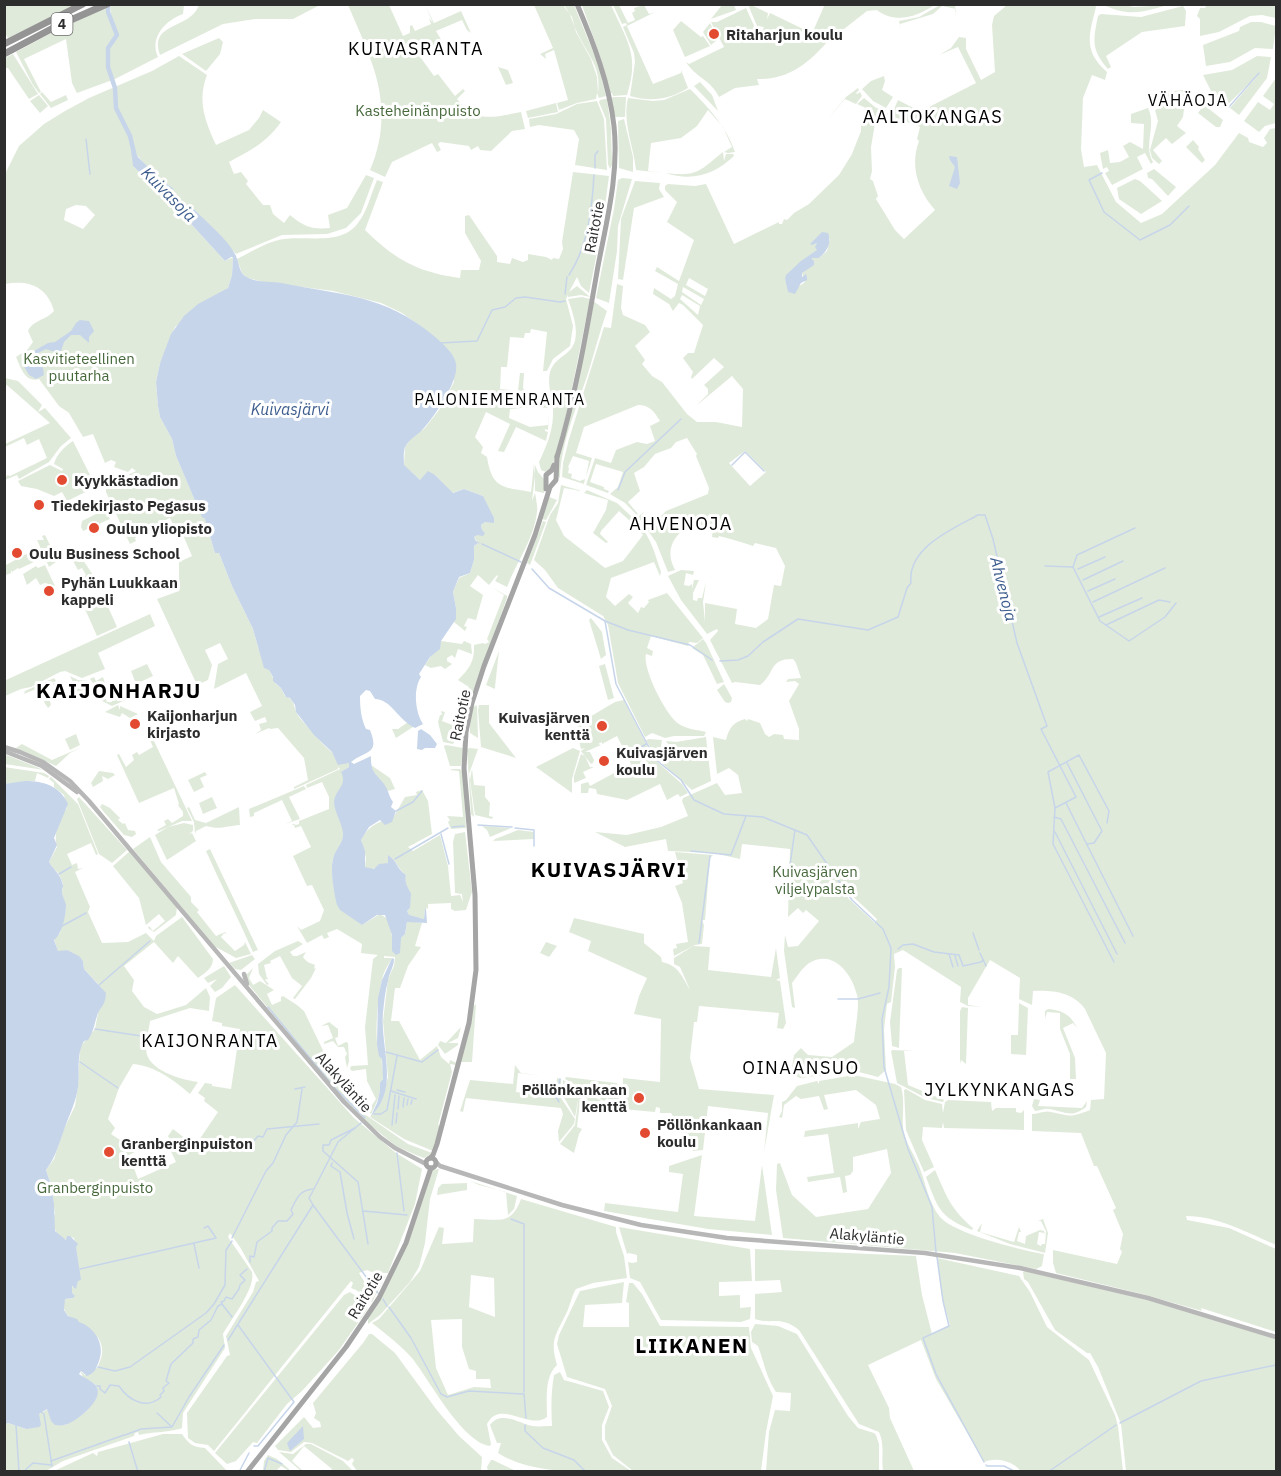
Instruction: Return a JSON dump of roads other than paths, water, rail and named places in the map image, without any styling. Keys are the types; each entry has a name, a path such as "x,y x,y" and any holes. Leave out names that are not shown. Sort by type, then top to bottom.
{"highway":[{"name":"4","path":"4,44 82,4"},
{"name":"4","path":"6,54 55,27 106,5"}],"main road":[{"name":"Raitotie","path":"549,472 557,456 580,362 611,203 615,150 614,127 607,87 601,65 577,4"},
{"name":"Raitotie","path":"556,476 557,456"},
{"path":"554,472 556,476 556,480 549,481 546,475 554,472"},
{"name":"Raitotie","path":"245,1472 289,1414 346,1347 379,1298 406,1243 424,1189 462,1049 476,947 474,877 464,768 466,732 472,702 535,536 549,481"},
{"name":"Alakyläntie","path":"4,749 28,755 70,781 351,1109 380,1137 410,1156 596,1215 685,1232 751,1240 916,1252 1043,1272 1148,1298 1276,1337"},
{"name":"Alakyläntie","path":"190,920 235,977 269,1014"},
{"path":"244,974 249,990"}],"water":[{"name":"Kuivasjärvi","path":"131,150 160,179 174,189 170,192 188,207 193,208 222,237 233,250 241,272 245,276 258,281 343,294 379,304 416,322 444,345 455,360 456,371 450,388 429,422 405,447 404,465 420,480 428,471 435,475 453,493 464,489 483,496 494,518 494,523 485,522 481,525 485,533 483,536 474,537 482,544 478,543 474,546 474,560 470,573 459,577 453,592 456,619 441,641 440,649 430,657 419,674 421,677 418,682 416,700 423,724 415,728 386,702 375,699 370,691 366,690 360,696 361,713 366,729 370,730 373,744 370,751 351,762 354,764 371,756 372,768 387,789 393,802 391,807 396,811 392,822 385,825 380,820 369,827 361,840 365,851 365,867 374,869 379,864 388,863 388,855 406,875 406,882 411,893 410,908 407,911 409,915 424,919 425,909 430,908 426,909 427,923 407,922 405,934 401,938 400,953 396,955 392,951 392,935 385,915 377,915 362,925 340,910 337,905 332,864 343,833 334,802 343,781 341,772 349,767 349,763 338,765 332,752 314,735 296,712 295,705 290,698 286,697 273,681 269,670 264,668 253,629 219,553 215,553 205,519 202,517 176,456 172,439 160,417 156,382 160,363 171,334 184,316 198,304 228,288 232,275 233,257 225,261 171,202 133,166"},
{"path":"949,156 957,157 960,183 957,189 949,186 955,167"},
{"path":"822,232 828,233 829,237 826,250 819,258 811,258 814,265 802,273 802,277 806,274 807,280 801,283 795,294 788,292 786,275 817,250 815,247 817,243 810,244"},
{"path":"80,320 89,321 94,331 89,337 89,343 80,335 71,335 64,342 61,351 46,349 38,353 37,359 43,368 44,375 36,379 29,375 22,363 25,356 48,343 55,342 71,331"},
{"path":"421,729 437,744 435,748 417,749 418,731"},
{"path":"25,781 51,786 61,793 68,804 54,838 57,845 49,862 61,879 66,905 61,929 54,940 58,951 67,950 79,956 83,961 84,969 106,993 105,1002 98,1013 92,1034 82,1046 76,1098 57,1150 46,1170 54,1204 55,1231 66,1240 67,1236 70,1236 78,1244 76,1247 81,1280 78,1281 76,1289 72,1286 72,1293 75,1296 65,1299 64,1310 68,1316 90,1328 98,1338 101,1355 96,1368 92,1374 87,1376 81,1371 79,1374 94,1384 98,1393 87,1411 69,1423 55,1425 47,1409 39,1414 41,1425 39,1427 26,1429 8,1423 4,1425 4,784"},
{"path":"392,958 394,962 386,989 383,1013 387,1080 380,1105 371,1116 383,1079 382,1059 379,1056 377,1045 378,998 382,980"},
{"path":"303,1426 304,1439 290,1451 287,1443"}],"waterway":[{"name":"Kuivasoja","path":"108,4 108,12 117,35 108,48 108,67 115,88 116,108 130,136 135,157"},
{"path":"1229,107 1259,73"},
{"path":"86,139 90,174"},
{"path":"595,168 595,155 598,151"},
{"path":"1102,173 1089,180 1104,212 1140,240 1170,225 1189,206"},
{"path":"569,275 585,240 594,175"},
{"path":"565,294 567,277"},
{"path":"440,343 477,341 492,310 505,307 516,298 565,301"},
{"path":"618,490 625,472 681,419"},
{"path":"732,465 745,452 764,471"},
{"name":"Ahvenoja","path":"720,661 738,660 748,656 763,642 798,619 868,630 898,617 907,588 911,583 916,560 924,550 944,533 978,515 985,515 993,539 1017,643 1047,726 1041,729 1076,797 1055,808 1053,844 1114,962"},
{"path":"1073,567 1077,555 1135,528"},
{"name":"Ahvenoja","path":"482,544 521,562"},
{"path":"1078,569 1105,557"},
{"path":"1083,580 1123,561"},
{"path":"1045,566 1073,567 1100,621 1129,641 1165,617 1176,603"},
{"path":"1093,602 1165,568"},
{"name":"Ahvenoja","path":"532,569 549,588 605,621 628,630 690,645 712,660"},
{"path":"1088,591 1115,579"},
{"path":"1099,617 1142,598"},
{"path":"1106,625 1159,600 1170,602"},
{"path":"605,621 616,684 655,759 681,780 694,800 724,814 763,817 807,835 852,900 883,929 891,948 889,987 882,1019 884,1067 908,1149 932,1207 936,1252"},
{"path":"629,755 646,744"},
{"path":"1055,808 1048,772 1079,755 1109,811 1107,823"},
{"path":"1067,763 1102,831 1094,843 1087,844"},
{"path":"396,811 413,802 422,791"},
{"path":"1066,803 1133,936"},
{"path":"691,851 731,855 746,816"},
{"path":"1054,817 1061,819 1125,943"},
{"path":"478,825 512,827"},
{"path":"452,827 464,826"},
{"path":"395,859 448,828"},
{"path":"515,828 534,830 534,846"},
{"path":"790,865 795,830"},
{"path":"1055,832 1117,954"},
{"path":"441,834 449,864"},
{"path":"699,943 710,856"},
{"path":"59,874 71,867"},
{"path":"62,926 86,913"},
{"path":"973,933 979,950"},
{"path":"99,985 150,941"},
{"path":"898,949 903,945 913,944 934,952 959,955 963,966 983,960"},
{"path":"980,953 986,966"},
{"path":"949,954 953,967"},
{"path":"955,956 958,966"},
{"path":"838,999 858,999 880,993"},
{"path":"268,1007 334,1087 365,1118"},
{"path":"95,1029 148,1037"},
{"path":"386,1052 422,1062 438,1050"},
{"path":"374,1114 381,1114 387,1110 397,1056"},
{"path":"80,1062 118,1088"},
{"path":"559,1102 556,1097 560,1079"},
{"path":"295,1089 305,1087"},
{"path":"232,1238 286,1135 297,1122 302,1089"},
{"path":"397,1090 405,1092"},
{"path":"391,1091 416,1099"},
{"path":"392,1125 395,1095"},
{"path":"398,1109 399,1096"},
{"path":"403,1107 404,1098"},
{"path":"407,1105 408,1099"},
{"path":"411,1104 412,1100"},
{"path":"396,1123 397,1113"},
{"path":"250,1262 250,1256 254,1257 257,1242 272,1231 278,1221 287,1221 293,1214 291,1210 299,1195 314,1189 338,1142 361,1123"},
{"path":"249,1147 258,1136 263,1137 267,1129 319,1124"},
{"path":"355,1128 331,1140 329,1145 323,1145 323,1151 358,1182 368,1244"},
{"path":"397,1153 404,1211"},
{"path":"332,1163 331,1166 340,1172 354,1239"},
{"path":"228,1340 313,1205 309,1198 313,1191"},
{"path":"313,1205 378,1293"},
{"path":"363,1211 407,1215"},
{"path":"511,1219 524,1224 524,1392"},
{"path":"80,1269 216,1238 208,1226 204,1228"},
{"path":"98,1367 115,1371 130,1367 206,1313 225,1285 226,1250 232,1241"},
{"path":"194,1244 199,1268"},
{"path":"937,1257 949,1326 923,1338 936,1374 984,1462"},
{"path":"96,1386 100,1386 105,1393 110,1385 119,1386 133,1400 144,1403 156,1401 161,1397 163,1388 169,1383 166,1381 171,1364 193,1343 193,1339 198,1337 199,1330 211,1320 218,1306 222,1304 221,1302 226,1297 232,1299 245,1280 240,1275 247,1269"},
{"path":"383,1299 387,1306"},
{"path":"222,1304 232,1317"},
{"path":"389,1307 411,1338 441,1394 447,1397 469,1391 524,1394 526,1418"},
{"path":"238,1325 294,1402 258,1446 254,1446"},
{"path":"125,1435 141,1429 172,1427 224,1345"},
{"path":"1120,1423 1201,1381 1276,1365"},
{"path":"41,1412 44,1414 52,1466"},
{"path":"157,1413 171,1426"},
{"path":"16,1425 19,1472"},
{"path":"525,1425 525,1431 543,1448 574,1460 586,1472"},
{"path":"1048,1472 1116,1425"},
{"path":"51,1461 124,1435"},
{"path":"129,1442 138,1472"},
{"path":"239,1472 249,1453"},
{"path":"264,1472 268,1458 282,1464"},
{"path":"23,1472 33,1463 51,1465"},
{"path":"986,1465 1004,1466 1016,1472"}],"place":[{"name":"Ritaharjun koulu","path":"714,34"},
{"name":"Kyykkästadion","path":"62,480"},
{"name":"Tiedekirjasto Pegasus","path":"39,505"},
{"name":"Oulun yliopisto","path":"94,528"},
{"name":"Oulu Business School","path":"17,553"},
{"name":"Pyhän Luukkaan kappeli","path":"49,591"},
{"name":"Kaijonharjun kirjasto","path":"135,724"},
{"name":"Kuivasjärven kenttä","path":"602,726"},
{"name":"Kuivasjärven koulu","path":"604,761"},
{"name":"Pöllönkankaan kenttä","path":"639,1098"},
{"name":"Pöllönkankaan koulu","path":"645,1133"},
{"name":"Granberginpuiston kenttä","path":"109,1152"}],"district":[{"name":"KUIVASRANTA","path":"416,48"},
{"name":"VÄHÄOJA","path":"1188,100"},
{"name":"AALTOKANGAS","path":"933,116"},
{"name":"PALONIEMENRANTA","path":"500,399"},
{"name":"AHVENOJA","path":"681,523"},
{"name":"KAIJONHARJU","path":"119,690"},
{"name":"KUIVASJÄRVI","path":"609,869"},
{"name":"KAIJONRANTA","path":"210,1040"},
{"name":"OINAANSUO","path":"801,1067"},
{"name":"JYLKYNKANGAS","path":"1000,1089"},
{"name":"LIIKANEN","path":"692,1345"}],"park label":[{"name":"Kasteheinänpuisto","path":"418,110"},
{"name":"Kasvitieteellinen puutarha","path":"79,366"},
{"name":"Kuivasjärven viljelypalsta","path":"815,880"},
{"name":"Granberginpuisto","path":"95,1187"}]}
